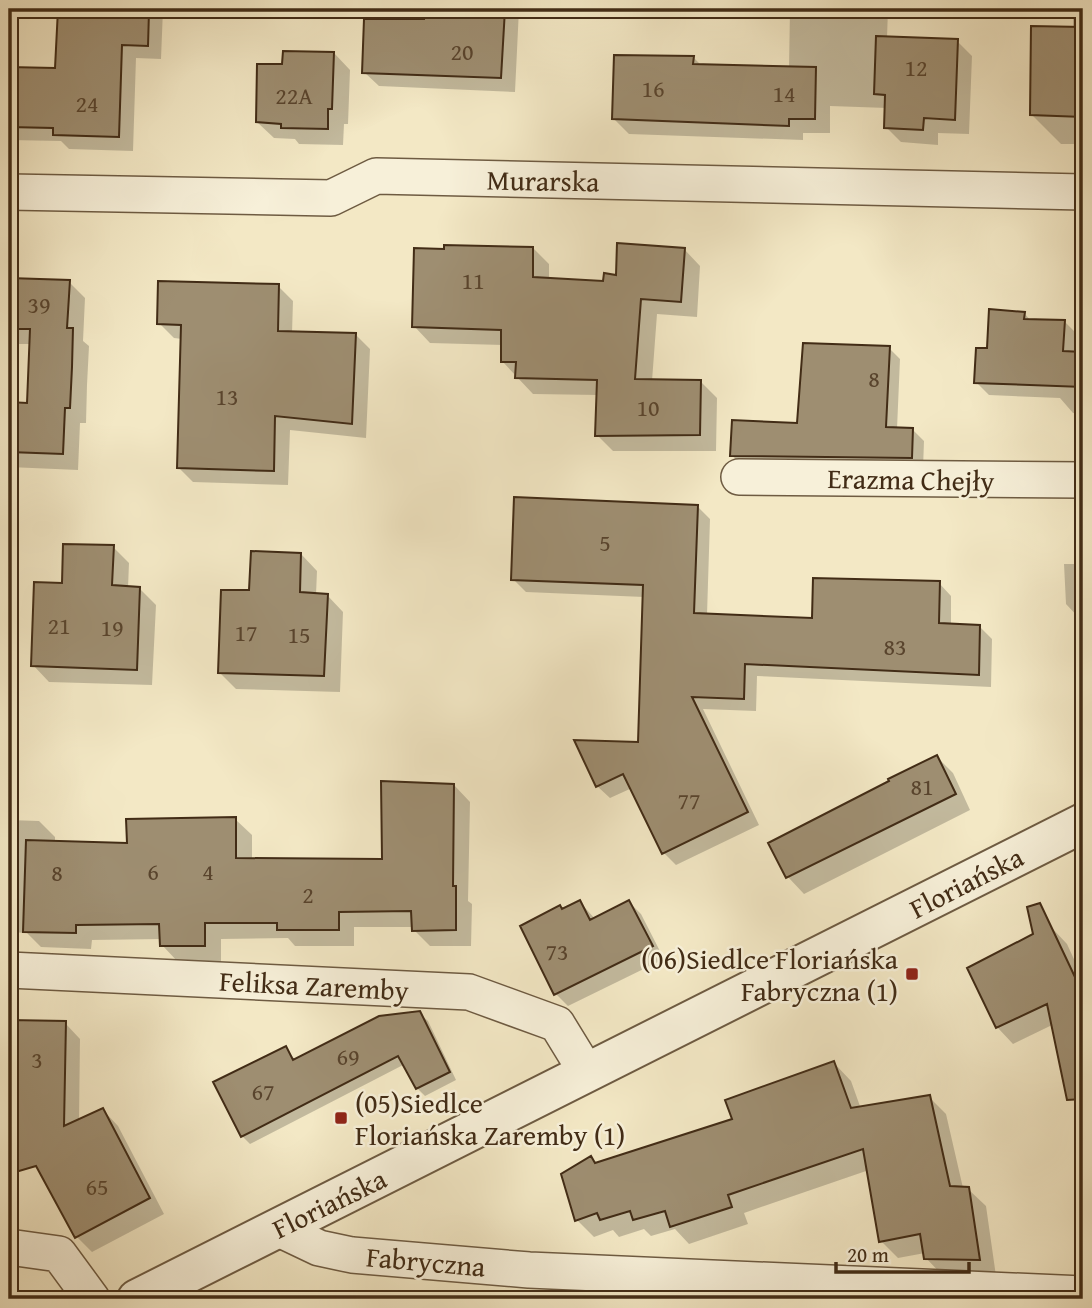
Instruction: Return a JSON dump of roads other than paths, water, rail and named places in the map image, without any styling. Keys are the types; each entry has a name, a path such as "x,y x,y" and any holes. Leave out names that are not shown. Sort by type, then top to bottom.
{"street":[{"name":"Murarska","path":"9,192 331,198 376,176 1083,192"},
{"name":"Erazma Chejły","path":"739,477 1083,480"},
{"name":"Floriańska","path":"136,1299 1083,823"},
{"name":"Feliksa Zaremby","path":"9,970 469,992 557,1024 587,1073"},
{"name":"Fabryczna","path":"278,1228 319,1248 352,1255 515,1268 1083,1294"},
{"path":"9,1247 59,1254 92,1299"}],"place":[{"name":"(06)Siedlce Floriańska Fabryczna (1)","path":"912,974"},
{"name":"(05)Siedlce Floriańska Zaremby (1)","path":"341,1118"}]}
